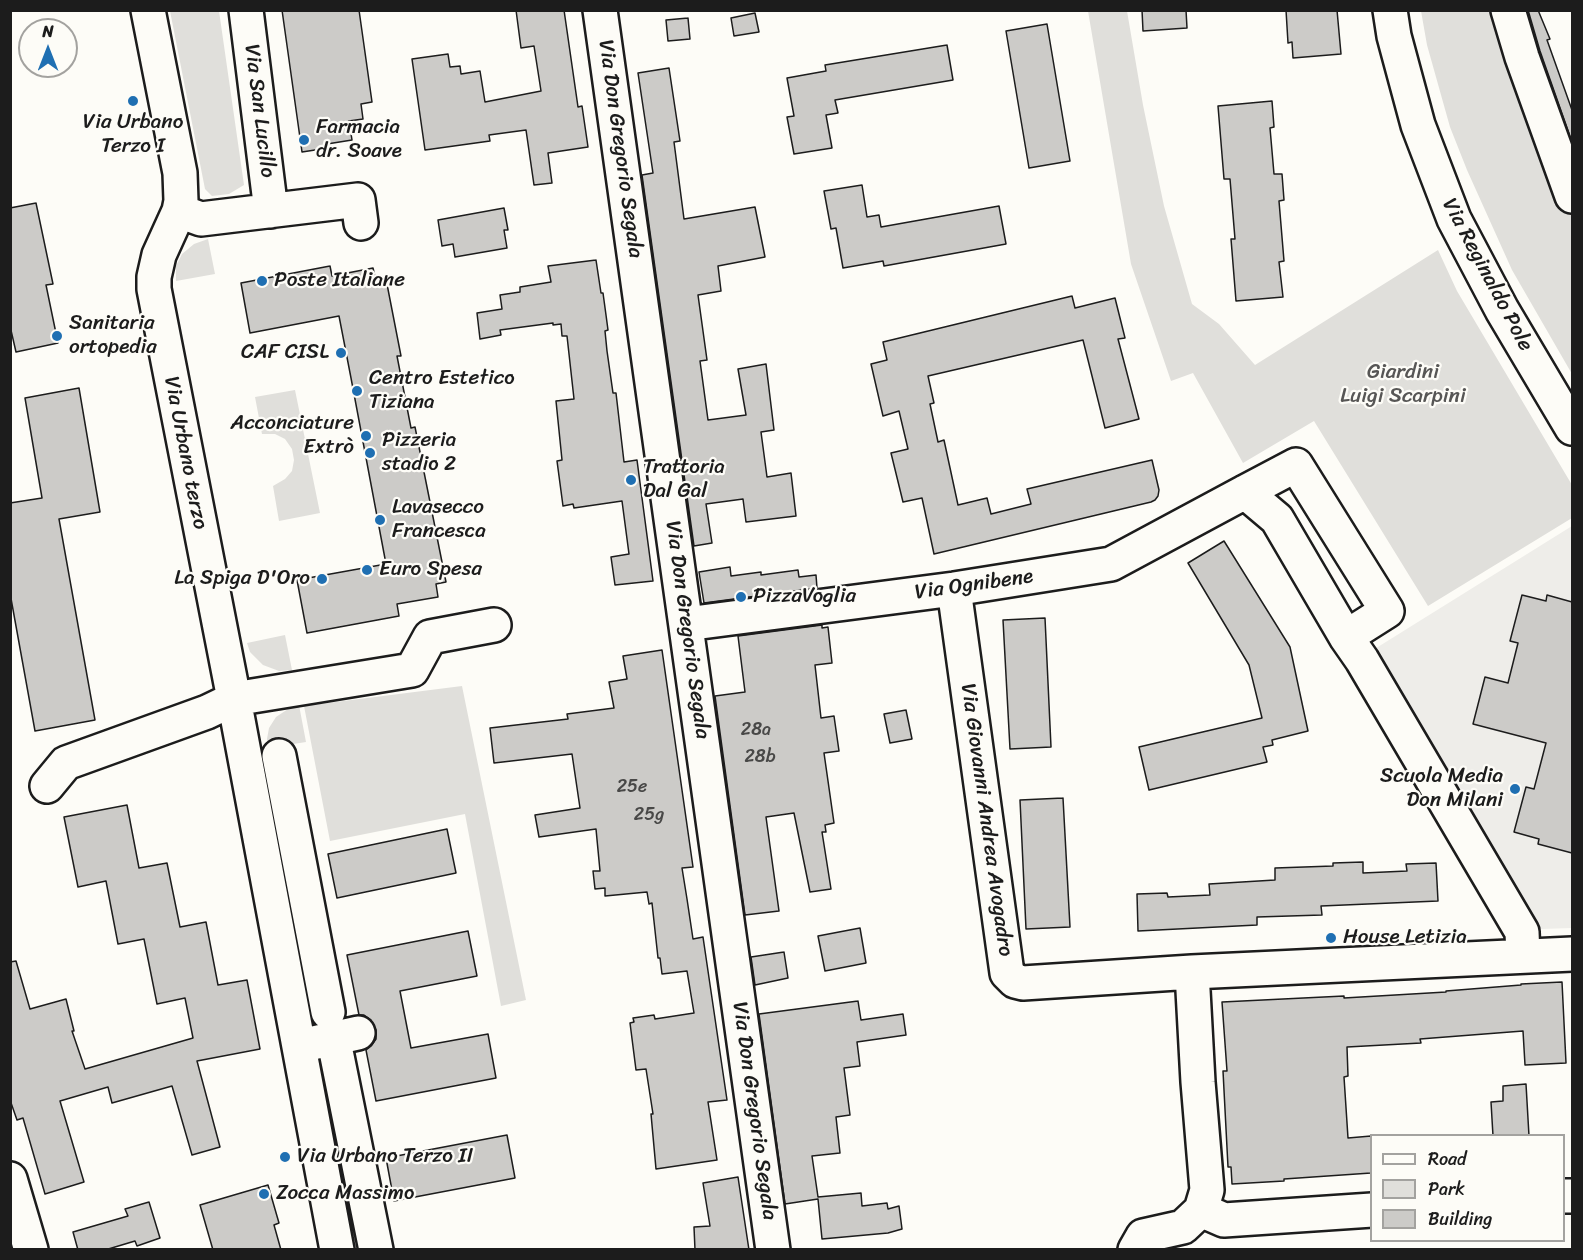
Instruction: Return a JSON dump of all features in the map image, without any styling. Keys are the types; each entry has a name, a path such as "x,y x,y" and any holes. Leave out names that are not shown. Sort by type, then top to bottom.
{"street":[{"name":"Via Urbano terzo","path":"148,10 180,173 181,201 179,211 159,255 153,277 153,289 253,798 337,1250"},
{"name":"Via San Lucillo","path":"246,10 271,211"},
{"name":"Via Don Gregorio Segala","path":"600,10 773,1250"},
{"name":"Via Reginaldo Pole","path":"1390,10 1394,36 1418,125 1454,219 1502,310 1572,428"},
{"path":"1508,10 1522,57 1572,196"},
{"path":"179,211 201,219 358,200 361,223"},
{"name":"Via Ognibene","path":"686,624 954,589 1111,564 1296,465 1387,611 1346,637"},
{"path":"1245,492 1277,519 1346,637 1362,660 1522,932 1523,956"},
{"name":"Via Giovanni Andrea Avogadro","path":"954,589 1007,972 1015,981 1023,983 1192,972 1572,954"},
{"path":"47,786 66,764 207,712 234,699 412,670 430,637 494,625"},
{"path":"279,756 328,1012"},
{"path":"253,798 285,791"},
{"path":"285,969 319,962"},
{"path":"1135,1250 1143,1236 1183,1227 1201,1210 1207,1190 1192,972"},
{"path":"299,1046 347,1045 346,1104 376,1250"},
{"path":"311,1112 346,1104"},
{"path":"10,1179 31,1250"},
{"path":"1201,1210 1224,1220 1370,1210"}],"shaded area":[{"name":"Scuola Media Don Milani","path":"1572,526 1572,928 1541,929 1373,650"}],"green space":[{"path":"170,11 219,11 244,185 229,194 212,196 205,189"},
{"name":"Giardini Luigi Scarpini","path":"1088,11 1127,11 1143,105 1164,206 1192,304 1219,324 1255,365 1438,250 1457,291 1572,485 1572,518 1428,606 1314,421 1243,463 1193,373 1171,381 1131,264"},
{"path":"1421,11 1502,11 1522,80 1572,212 1572,374 1512,270 1467,170 1450,127 1427,45"},
{"path":"208,239 215,274 176,281 176,266 182,254 194,244"},
{"path":"295,390 320,513 279,521 273,486 285,479 292,471 294,460 292,449 285,439 275,434 262,434 255,397"},
{"path":"285,635 292,670 279,671 263,665 250,652 247,643"},
{"path":"462,686 526,1000 501,1006 465,814 330,841 304,706"},
{"path":"299,705 306,742 268,748 269,728 276,717"}],"building":[{"path":"282,10 359,10 372,102 361,104 363,119 349,121 352,140 327,144 328,148 302,152"},
{"path":"516,10 564,10 578,107 582,106 588,147 548,153 552,183 534,185 526,130 489,135 490,141 425,150 412,59 448,54 450,67 460,66 461,74 480,71 485,102 541,91 534,46 521,48"},
{"path":"1142,10 1186,10 1187,28 1143,31"},
{"path":"1286,10 1337,10 1341,54 1293,58 1292,42 1288,43"},
{"path":"1528,10 1538,10 1550,39 1547,40 1572,110 1572,142 1540,51"},
{"path":"755,13 759,32 734,36 731,18"},
{"path":"688,18 690,39 668,41 666,20"},
{"path":"1047,24 1070,161 1029,168 1006,31"},
{"path":"947,45 953,80 835,100 838,113 826,115 832,148 794,154 787,117 794,116 787,78 826,71 825,65"},
{"path":"669,68 680,141 674,142 684,219 755,207 765,257 718,266 721,291 698,295 707,360 700,361 708,420 746,415 738,369 766,364 774,430 761,432 767,477 791,473 796,516 746,522 743,499 706,504 712,543 694,546 642,175 653,173 638,73"},
{"path":"1272,101 1274,127 1270,128 1274,174 1282,174 1284,200 1279,201 1284,261 1279,262 1283,297 1236,301 1231,239 1235,239 1230,179 1224,179 1218,106"},
{"path":"862,185 867,217 879,215 881,227 999,206 1006,244 884,266 883,261 843,268 836,228 831,229 824,191"},
{"path":"36,203 53,284 46,285 58,343 16,352 10,326 10,208"},
{"path":"504,208 508,230 504,230 507,248 455,257 453,244 442,246 438,220"},
{"path":"596,260 601,293 603,293 608,330 605,331 607,351 613,393 616,393 624,462 637,460 653,581 615,585 611,557 629,554 622,501 574,508 573,504 563,506 557,461 562,460 556,401 574,399 567,336 562,336 561,324 500,330 501,335 480,339 477,313 502,309 500,295 520,292 520,287 551,282 548,266"},
{"path":"330,266 332,276 373,268 376,281 386,279 401,356 397,356 411,428 415,427 446,582 436,584 438,597 397,604 399,616 307,633 297,580 386,564 351,378 339,316 250,333 241,283"},
{"path":"1072,296 1075,308 1115,298 1125,338 1118,339 1139,419 1105,428 1083,340 928,376 934,403 930,404 938,442 944,440 958,505 987,498 991,514 1031,504 1027,489 1152,460 1159,490 1158,496 1151,502 934,554 922,498 903,502 891,453 908,449 899,411 883,416 871,364 887,360 883,342"},
{"path":"79,388 100,512 59,519 95,720 35,731 10,593 10,503 42,498 25,398"},
{"path":"1224,541 1290,647 1308,731 1272,740 1273,745 1263,747 1267,762 1149,790 1139,747 1262,718 1249,665 1188,563"},
{"path":"730,567 731,576 798,570 799,577 816,575 817,588 704,603 699,572"},
{"path":"1522,595 1546,601 1547,595 1572,602 1572,853 1538,844 1539,839 1514,832 1526,787 1534,789 1546,743 1473,724 1485,677 1508,683 1518,643 1510,641"},
{"path":"1045,618 1051,747 1010,749 1003,620"},
{"path":"822,625 822,628 828,627 832,663 815,665 821,718 834,716 839,751 824,753 834,823 825,825 826,832 822,832 831,889 810,892 794,813 766,817 779,911 745,915 715,696 745,692 738,636"},
{"path":"662,650 693,867 682,868 693,939 703,937 727,1100 708,1102 717,1160 656,1169 651,1114 653,1114 646,1069 636,1070 630,1023 634,1022 633,1018 654,1015 655,1019 694,1013 687,971 662,974 652,903 649,904 647,892 605,896 605,888 595,889 593,871 600,871 596,829 539,837 535,815 580,808 572,754 494,763 490,728 568,719 567,714 614,708 609,682 627,679 623,656"},
{"path":"906,710 912,739 890,743 884,714"},
{"path":"1063,798 1070,927 1026,929 1020,800"},
{"path":"127,805 139,868 167,863 180,927 206,922 218,985 247,980 260,1049 197,1061 220,1147 192,1155 172,1086 112,1103 108,1087 60,1101 84,1182 45,1194 23,1118 17,1120 10,1100 10,962 16,961 30,1009 66,999 74,1031 72,1031 85,1069 193,1038 185,998 157,1004 144,939 118,944 106,881 78,887 64,817"},
{"path":"447,829 456,873 337,898 328,854"},
{"path":"1363,862 1363,873 1407,871 1406,864 1436,863 1438,901 1321,906 1322,915 1257,917 1257,925 1138,931 1137,894 1167,893 1168,897 1210,895 1209,884 1275,880 1275,868 1333,866 1333,863"},
{"path":"860,928 866,963 825,971 818,936"},
{"path":"468,931 477,976 400,991 411,1048 488,1034 496,1078 376,1101 366,1050 376,1039 376,1030 371,1020 364,1015 359,1015 347,955"},
{"path":"784,952 788,978 755,985 751,957"},
{"path":"1562,982 1566,1063 1525,1065 1523,1031 1420,1039 1421,1043 1347,1047 1348,1076 1344,1077 1348,1138 1370,1136 1370,1173 1232,1184 1231,1167 1228,1167 1223,1071 1227,1071 1222,1002 1446,992"},
{"path":"858,1001 861,1020 903,1014 906,1035 857,1042 860,1066 844,1068 850,1115 836,1117 840,1153 812,1156 818,1197 861,1193 862,1206 887,1203 888,1209 899,1206 902,1229 888,1233 822,1239 818,1199 785,1204 759,1014"},
{"path":"1526,1084 1529,1134 1493,1134 1491,1102 1503,1101 1503,1086"},
{"path":"507,1135 515,1178 394,1201 386,1158"},
{"path":"738,1177 749,1250 695,1250 694,1227 710,1226 703,1183"},
{"path":"268,1185 279,1223 274,1225 281,1250 213,1250 200,1205"},
{"path":"149,1202 160,1238 137,1246 135,1241 105,1250 78,1250 73,1232 128,1216 125,1209"}],"place":[{"name":"Via Urbano Terzo I","path":"133,101"},
{"name":"Farmacia dr. Soave","path":"304,140"},
{"name":"Poste Italiane","path":"262,281"},
{"name":"Sanitaria ortopedia","path":"57,336"},
{"name":"CAF CISL","path":"341,353"},
{"name":"Centro Estetico Tiziana","path":"357,391"},
{"name":"Acconciature Extrò","path":"366,436"},
{"name":"Pizzeria stadio 2","path":"370,453"},
{"name":"Trattoria Dal Gal","path":"631,480"},
{"name":"Lavasecco Francesca","path":"380,520"},
{"name":"Euro Spesa","path":"367,570"},
{"name":"La Spiga D'Oro","path":"322,579"},
{"name":"PizzaVoglia","path":"741,597"},
{"name":"Scuola Media Don Milani","path":"1515,789"},
{"name":"House Letizia","path":"1331,938"},
{"name":"Via Urbano Terzo II","path":"285,1157"},
{"name":"Zocca Massimo","path":"264,1194"}]}
